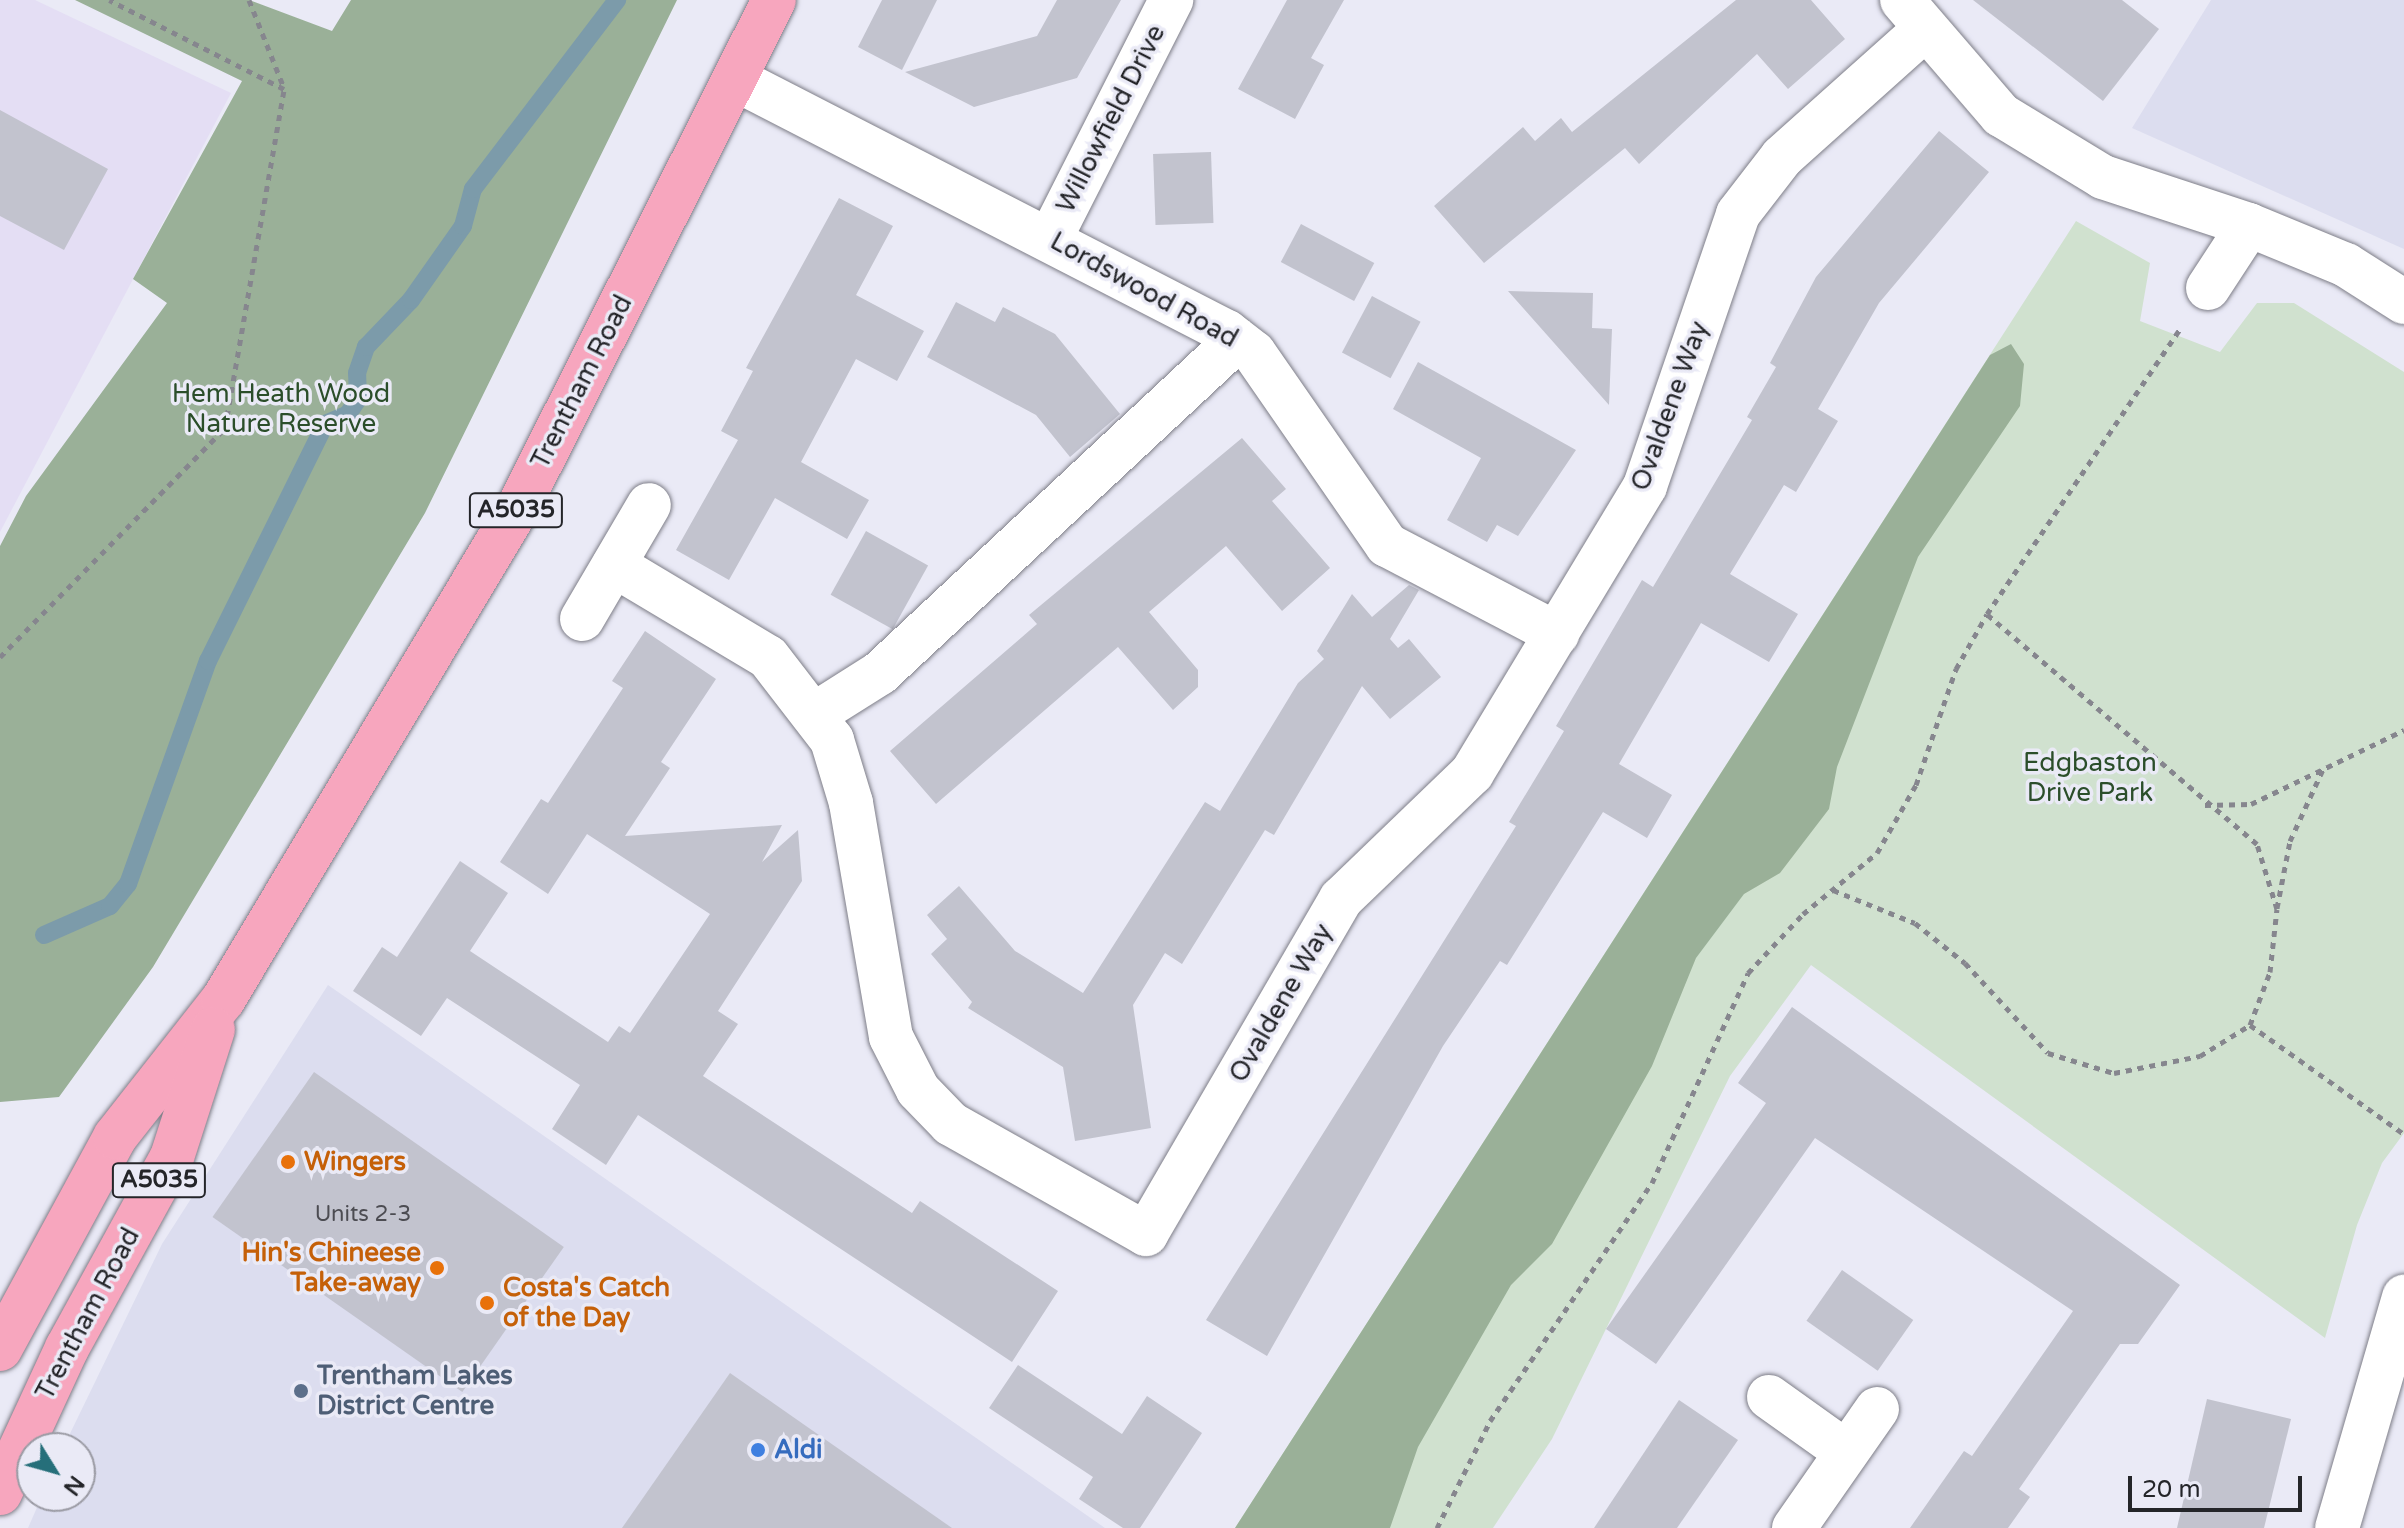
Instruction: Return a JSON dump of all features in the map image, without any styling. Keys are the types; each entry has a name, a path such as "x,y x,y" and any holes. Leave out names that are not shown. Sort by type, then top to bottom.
{"main road":[{"name":"Trentham Road","path":"5,1325 115,1137 223,1000 520,504 737,80 774,0"},
{"name":"Trentham Road","path":"0,1493 67,1348 172,1157 223,1000"}],"street":[{"name":"Willowfield Drive","path":"1051,237 1171,0"},
{"path":"1913,15 2001,115 2122,183 2249,225 2346,265 2404,302"},
{"name":"Ovaldene Way","path":"614,565 768,657 815,714 832,740 851,803 891,1037 918,1090 951,1124 1146,1234 1341,899 1472,773 1645,486 1738,214 1782,157 1913,15"},
{"name":"Lordswood Road","path":"737,80 1051,237 1237,340 1387,545 1557,634"},
{"path":"2208,288 2249,225"},
{"path":"815,714 880,673 1237,340"},
{"path":"582,619 649,505"},
{"path":"2337,1528 2404,1297"},
{"path":"1769,1397 1846,1452"},
{"path":"1794,1528 1877,1409"}],"path":[{"path":"109,0 284,89"},
{"path":"0,657 225,428 284,89 249,0"},
{"path":"1437,1528 1490,1421 1652,1183 1748,973 1833,890 1877,853 1916,785 1956,669 1987,614 2208,288"},
{"path":"1987,614 2204,805 2257,844 2277,909"},
{"path":"2204,805 2251,804 2324,766 2404,730"},
{"path":"1833,890 1915,923 1965,963 2048,1053 2114,1073 2200,1056 2250,1025 2270,972 2277,909 2290,841 2324,766"},
{"path":"2250,1025 2404,1134"}],"shaded area":[{"path":"0,0 35,0 231,93 0,532"},
{"path":"2211,0 2404,0 2404,249 2132,128"},
{"name":"Trentham Lakes District Centre","path":"328,985 1105,1528 28,1528 35,1512 96,1512 96,1432 71,1432 162,1244"}],"green space":[{"name":"Hem Heath Wood Nature Reserve","path":"75,0 249,0 332,31 351,0 677,0 425,513 153,967 59,1097 0,1102 0,546 26,496 167,303 133,279 242,81"},
{"name":"Edgbaston Drive Park","path":"2076,221 2150,263 2140,321 2220,352 2257,303 2294,303 2404,372 2404,1133 2382,1163 2357,1225 2325,1338 1811,965 1730,1076 1552,1439 1493,1528 1235,1528"},
{"path":"2011,344 2024,364 2020,406 1918,557 1837,767 1829,809 1780,873 1744,894 1696,958 1652,1066 1552,1244 1511,1285 1418,1447 1390,1528 1235,1528 1990,355"}],"building":[{"path":"882,0 937,0 902,70 858,47"},
{"path":"1057,0 1121,0 1077,78 974,107 905,72 1037,36"},
{"path":"1287,0 1344,0 1311,58 1324,65 1295,119 1238,89"},
{"path":"1736,0 1811,0 1845,39 1788,89 1757,54 1639,164 1625,148 1484,263 1434,206 1523,127 1535,141 1561,118 1572,132"},
{"path":"1973,0 2122,0 2159,29 2103,101"},
{"path":"0,110 108,169 64,250 0,216"},
{"path":"1939,131 1989,172 1879,303 1818,409 1838,421 1796,492 1784,485 1730,574 1798,614 1769,662 1701,623 1619,764 1672,795 1647,838 1603,812 1507,965 1500,961 1443,1046 1267,1356 1206,1320 1516,826 1509,822 1564,731 1556,726 1642,580 1653,587 1752,420 1747,417 1776,367 1770,363 1816,277"},
{"path":"1211,152 1213,223 1156,225 1153,154"},
{"path":"839,198 893,226 856,295 924,331 897,381 856,359 801,462 869,500 847,539 775,498 729,580 676,550 738,440 721,431 753,371 746,368"},
{"path":"1301,224 1374,263 1354,301 1281,262"},
{"path":"1508,291 1593,293 1592,328 1612,329 1609,405"},
{"path":"1372,296 1421,322 1391,378 1342,353"},
{"path":"956,302 995,322 1003,307 1055,334 1120,414 1070,457 1036,415 927,357"},
{"path":"1418,362 1576,450 1518,536 1497,525 1487,542 1447,520 1481,458 1393,409"},
{"path":"1242,438 1286,489 1272,501 1330,568 1282,611 1226,546 1149,612 1198,670 1198,687 1173,710 1118,647 936,804 890,751 1037,624 1029,615"},
{"path":"866,531 928,565 893,629 831,595"},
{"path":"1409,585 1419,590 1390,639 1398,648 1409,639 1441,677 1390,719 1362,686 1274,835 1265,830 1182,964 1165,953 1133,1005 1151,1128 1075,1141 1063,1067 968,1008 972,1002 931,954 947,939 927,915 959,886 1015,951 1083,993 1205,802 1220,811 1298,683 1324,659 1317,651 1352,594 1372,617"},
{"path":"645,631 716,679 661,762 670,768 625,836 782,825 762,862 798,830 802,881 718,1011 738,1024 703,1076 912,1213 920,1201 1058,1291 1012,1362 638,1115 606,1165 552,1129 580,1085 447,998 421,1036 353,991 382,947 397,957 460,861 508,893 470,951 608,1042 619,1026 630,1033 710,914 587,834 548,894 500,862 541,799 548,803 623,688 612,681"},
{"path":"1792,1007 2180,1285 2138,1344 2120,1344 2019,1489 2030,1497 2008,1528 1910,1528 1964,1451 1972,1456 2073,1311 1815,1138 1656,1364 1606,1329 1766,1103 1738,1083"},
{"path":"314,1072 564,1247 462,1392 212,1217"},
{"path":"1842,1270 1913,1320 1878,1371 1806,1321"},
{"path":"1018,1365 1122,1434 1147,1396 1202,1433 1140,1528 1123,1528 1079,1499 1093,1477 989,1408"},
{"name":"Aldi","path":"730,1373 952,1528 622,1528"},
{"path":"2207,1399 2291,1419 2264,1528 2177,1528"},
{"path":"1679,1400 1738,1440 1677,1528 1594,1528"}],"waterway":[{"path":"44,935 110,906 128,884 208,661 325,424 348,414 358,399 357,373 366,347 411,300 463,226 473,189 617,0"}],"place":[{"name":"Wingers","path":"288,1162"},
{"name":"Hin's Chineese Take-away","path":"437,1268"},
{"name":"Costa's Catch of the Day","path":"487,1303"},
{"name":"Trentham Lakes District Centre","path":"301,1391"},
{"name":"Aldi","path":"758,1450"}]}
